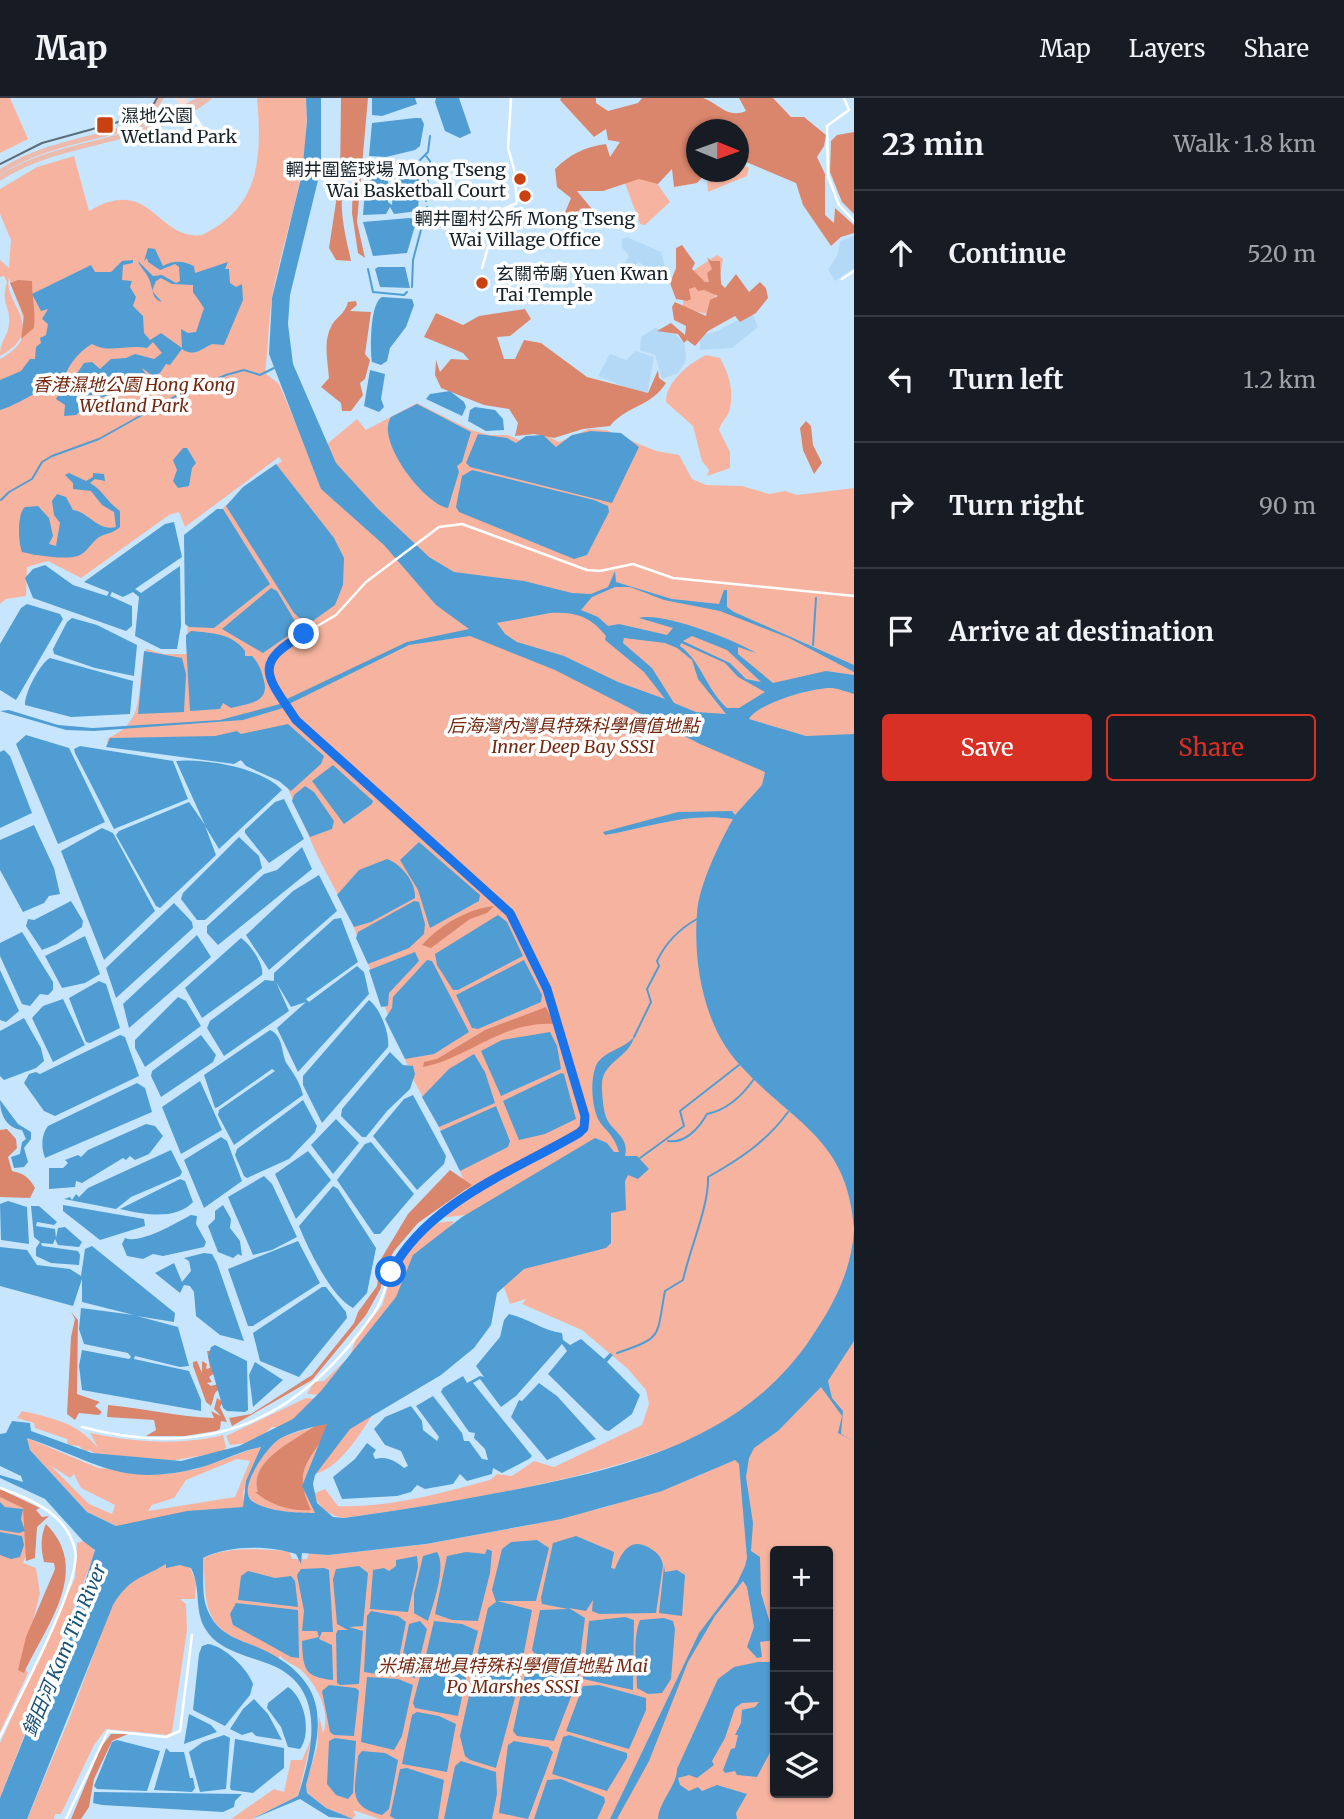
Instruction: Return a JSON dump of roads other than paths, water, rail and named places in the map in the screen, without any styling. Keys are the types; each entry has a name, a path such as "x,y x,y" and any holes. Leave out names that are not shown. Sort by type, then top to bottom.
{"main road":[{"path":"144,122 154,113 162,98"},
{"path":"177,98 187,109"},
{"path":"183,98 187,109"},
{"path":"0,172 37,152 187,109 201,98"},
{"path":"0,178 48,155 156,125 209,98"}],"street":[{"path":"482,268 496,219 501,210 517,203 514,169 508,148 511,98"},
{"path":"844,98 849,110 827,126 828,176 839,205 854,221"},
{"path":"187,109 212,143"},
{"path":"842,279 854,271"},
{"path":"82,1427 133,1439 192,1438 244,1425 291,1402 337,1362 382,1301 391,1272 403,1251 433,1220 469,1195 584,1128 585,1116 547,989 510,913 296,720 271,677 270,660 277,650 336,615 362,585 439,527 449,524 462,524 587,570 600,571 634,564 673,578 854,596"},
{"path":"0,1488 33,1500 54,1517 71,1538 76,1559 74,1573 41,1651 0,1737"},
{"path":"65,1819 108,1731 166,1737 180,1731 192,1635"}],"water":[{"path":"306,98 321,98 321,168 290,295 288,324 293,364 336,463 377,508 429,557 454,572 524,581 572,593 591,594 608,587 615,571 616,582 672,599 719,604 724,590 727,590 727,607 734,612 854,665 854,672 789,638 720,611 664,600 630,587 615,587 592,597 581,610 598,617 608,626 619,624 667,635 673,628 639,618 649,617 716,634 756,653 738,647 738,654 773,683 826,671 854,675 854,694 832,688 813,690 774,702 754,713 749,719 806,736 854,734 854,1228 849,1197 841,1172 829,1152 814,1134 759,1085 727,1049 717,1032 703,993 697,953 697,913 710,865 733,819 700,817 605,835 603,832 678,812 732,811 735,815 762,785 765,772 700,744 555,670 470,636 409,645 289,704 287,699 407,642 469,629 436,605 384,545 321,489 269,354 272,298 302,174 307,121","holes":["550,613 567,613 588,620 606,636 605,640 644,672 665,699 618,682 564,656 517,642 505,634 497,623","692,636 727,650 761,682 746,679 730,663 683,641","624,638 665,643 677,648 692,660 698,679 726,714 696,712 674,703 652,668 623,643","681,643 725,663 738,677 765,692 739,708 727,708 714,693 694,660 680,646"]},
{"path":"372,98 415,98 417,104 382,116 372,115"},
{"path":"436,98 459,98 471,133 460,138 445,131"},
{"path":"421,118 424,124 420,146 415,150 386,157 369,156 372,123"},
{"path":"412,169 420,173 418,211 394,214 390,207 386,214 363,215 366,177 388,174 388,202 392,205 394,174 396,171"},
{"path":"417,219 407,253 373,256 363,222"},
{"path":"148,248 155,249 163,266 175,262 186,263 194,266 195,273 228,262 225,269 229,269 230,283 236,287 242,284 243,300 224,345 212,344 194,353 182,349 170,365 166,364 160,373 153,376 142,368 148,378 141,388 132,392 123,390 97,399 93,383 92,401 76,415 64,416 65,405 56,399 69,384 75,386 73,379 84,363 92,362 100,369 111,359 135,354 154,359 162,353 153,342 147,348 112,349 92,344 80,353 56,381 0,410 0,380 21,371 30,359 35,359 36,347 41,343 40,338 46,335 48,324 42,319 48,309 41,311 32,294 91,265 95,272 111,272 122,261 133,260 133,263 123,265 122,280 132,281 130,287 136,297 133,306 143,316 144,333 150,340 161,333 182,348 181,329 188,333 196,332 204,308 193,292 193,285 172,284 161,278 156,281 152,290 138,261 153,276 162,275 176,283 180,281 179,267 175,264 160,270 148,262 147,258 144,261"},
{"path":"405,267 410,288 380,287 375,269"},
{"path":"382,297 412,299 414,305 406,327 390,348 387,361 381,365 372,362 371,337 375,308"},
{"path":"370,370 385,374 381,399 384,407 379,412 364,406"},
{"path":"450,391 464,402 466,407 462,416 426,399 430,394"},
{"path":"417,404 471,432 462,462 457,466 459,472 448,508 438,504 415,484 404,470 390,440 388,427 391,417"},
{"path":"475,407 495,410 503,419 504,430 486,431 468,421 470,410"},
{"path":"591,431 621,433 639,447 612,503 470,467 466,463 478,434 507,438 516,443 526,436 543,435 556,447 572,435"},
{"path":"183,448 187,448 196,463 192,468 189,486 178,488 173,481 177,470 173,460"},
{"path":"276,464 334,538 344,558 343,585 335,605 307,625 294,613 226,506 243,487"},
{"path":"472,470 594,500 608,506 609,512 587,555 574,559 459,512 456,507 462,476"},
{"path":"69,473 86,481 93,477 93,473 104,474 105,481 95,479 90,483 120,511 120,527 98,538 75,557 51,557 22,552 19,528 25,507 38,506 49,518 53,536 49,544 56,546 60,523 54,515 52,501 57,494 66,497 73,510 104,527 116,527 114,512 102,505 91,491 73,489 73,483 65,475"},
{"path":"217,509 223,509 270,584 214,628 189,627 185,624 184,535"},
{"path":"174,522 182,557 135,589 141,593 180,566 181,626 177,649 161,649 135,636 139,597 133,592 123,597 112,592 110,596 132,606 132,626 126,631 33,598 25,578 33,569 45,565 73,585 107,596 109,592 84,582 165,524"},
{"path":"271,588 277,591 299,628 263,653 222,629"},
{"path":"27,604 60,614 63,619 16,700 0,690 0,644 21,608"},
{"path":"72,618 97,625 137,645 134,676 95,668 54,654 53,649 67,622"},
{"path":"191,631 227,637 240,645 245,656 252,656 260,668 264,694 250,704 231,708 223,703 220,709 190,711 186,635"},
{"path":"144,651 182,658 186,674 184,712 138,714"},
{"path":"50,658 133,681 130,714 71,717 25,705 33,679"},
{"path":"280,704 283,708 243,720 94,731 66,730 0,711 9,710 58,725 93,728 220,720"},
{"path":"288,724 324,756 321,764 291,791 279,781 246,766 241,760 234,764 106,747 110,738 215,736 237,731 241,734"},
{"path":"26,735 69,748 105,822 58,844 16,744"},
{"path":"80,746 173,761 188,799 114,829 75,753 74,749"},
{"path":"4,750 10,756 32,813 0,828 0,752"},
{"path":"176,761 202,761 247,770 273,782 282,790 219,849 205,826 216,855 160,908 156,906 116,835 119,831 189,802 205,825"},
{"path":"333,765 373,801 344,824 312,781"},
{"path":"305,786 314,792 334,821 332,829 310,837 292,801 294,795"},
{"path":"284,799 304,839 269,863 245,830 275,802"},
{"path":"34,825 54,868 60,894 49,896 44,903 23,912 0,870 0,840"},
{"path":"102,828 113,833 155,911 104,960 61,851"},
{"path":"239,837 259,856 262,868 205,920 197,920 181,899 183,893"},
{"path":"419,842 480,895 479,901 430,928 418,890 400,860"},
{"path":"302,847 312,869 218,945 207,933 207,926 264,874 277,870"},
{"path":"387,859 407,874 415,898 371,922 354,927 337,895 359,870"},
{"path":"319,875 337,911 269,970 246,935 293,891"},
{"path":"71,901 83,921 82,927 57,944 42,950 26,926 28,919 34,920"},
{"path":"414,901 419,902 425,924 424,934 409,948 368,964 356,938 358,932"},
{"path":"174,903 192,922 193,928 116,998 106,968"},
{"path":"498,915 507,922 523,956 458,990 453,990 437,965 435,954"},
{"path":"341,918 358,962 306,999 309,1002 357,966 364,972 369,994 298,1072 277,1028 306,1002 291,1007 276,982 289,1011 224,1056 207,1028 210,1021 265,980 274,981 274,973 334,919"},
{"path":"22,932 53,982 53,990 48,995 40,994 30,1006 22,1004 0,956 0,943"},
{"path":"197,935 211,957 129,1028 123,1004"},
{"path":"85,936 100,974 85,983 62,988 45,956"},
{"path":"241,938 256,955 262,975 202,1018 185,988"},
{"path":"415,952 419,961 389,993 388,1006 381,1007 369,970"},
{"path":"427,960 432,961 469,1032 434,1054 405,1059 385,1019 392,1008 393,997"},
{"path":"524,960 542,995 541,1002 478,1029 472,1028 456,995"},
{"path":"0,970 19,1011 6,1022 0,1020"},
{"path":"99,981 106,984 120,1028 90,1043 86,1042 69,998"},
{"path":"178,997 186,1001 201,1026 145,1067 135,1048 135,1040"},
{"path":"63,999 85,1045 53,1062 32,1018 43,1006"},
{"path":"369,1000 383,1022 388,1047 322,1123 303,1085 303,1076"},
{"path":"24,1018 41,1048 44,1061 36,1068 4,1080 0,1076 0,1031"},
{"path":"270,1030 278,1036 285,1060 303,1095 234,1145 218,1115 219,1110 275,1071 272,1069 215,1108 204,1075"},
{"path":"550,1032 557,1046 561,1069 501,1096 481,1051 502,1040"},
{"path":"120,1035 125,1037 139,1076 55,1116 44,1111 24,1083 29,1074 40,1074"},
{"path":"201,1035 216,1055 213,1062 161,1097 151,1076 152,1071"},
{"name":"錦田河 Kam Tin River","path":"634,1037 627,1050 610,1065 603,1078 605,1114 625,1143 625,1156 637,1156 649,1169 638,1179 628,1175 625,1181 626,1210 611,1213 611,1243 606,1248 524,1269 497,1293 491,1325 474,1348 441,1375 350,1429 315,1475 313,1484 317,1503 333,1517 344,1518 433,1504 523,1488 605,1469 684,1442 720,1423 754,1400 784,1372 811,1338 834,1300 845,1274 854,1231 854,1341 828,1381 832,1398 843,1411 841,1434 854,1441 838,1433 842,1416 821,1387 778,1431 754,1448 749,1458 746,1477 753,1523 751,1551 760,1557 761,1593 770,1623 770,1641 760,1642 762,1657 757,1658 747,1647 754,1627 747,1587 743,1581 715,1616 688,1662 649,1761 617,1819 610,1819 699,1633 737,1583 745,1566 747,1558 739,1464 735,1460 662,1491 561,1519 426,1544 328,1555 302,1553 301,1564 296,1554 286,1551 249,1548 224,1551 203,1558 204,1592 208,1611 219,1628 226,1633 268,1652 302,1678 312,1693 318,1726 306,1785 307,1793 326,1808 353,1819 329,1817 300,1799 252,1819 298,1796 311,1742 309,1707 303,1692 292,1678 276,1667 223,1646 208,1633 200,1615 197,1587 191,1568 180,1565 166,1568 166,1564 136,1580 113,1605 27,1819 0,1819 0,1798 81,1595 95,1550 83,1541 45,1499 0,1478 0,1475 23,1482 21,1476 0,1466 0,1434 6,1433 12,1421 30,1423 31,1431 92,1453 181,1461 239,1446 293,1419 321,1391 396,1297 413,1255 462,1217 595,1138 607,1143 614,1152 619,1152 595,1112 593,1076 602,1058","holes":["327,1424 302,1486 315,1513 274,1510 258,1505 248,1495 248,1487 256,1467 276,1442 292,1433","27,1438 107,1469 146,1475 194,1469 261,1447 246,1481 243,1507 187,1511 116,1526 87,1512 30,1450"]},
{"path":"390,1052 403,1065 413,1066 415,1074 410,1089 366,1137 362,1137 341,1116 342,1109"},
{"path":"474,1054 485,1072 495,1103 439,1127 422,1097 449,1069"},
{"path":"561,1073 564,1074 576,1119 545,1134 519,1140 503,1101"},
{"path":"200,1081 222,1130 181,1154 162,1107"},
{"path":"137,1083 145,1088 152,1112 45,1158 42,1141 48,1126"},
{"path":"413,1095 446,1156 444,1164 417,1190 373,1136 404,1099"},
{"path":"0,1100 18,1124 31,1132 31,1139 24,1148 28,1162 24,1167 14,1168 11,1157 20,1154 22,1142 26,1139 22,1130 16,1129 5,1119"},
{"path":"303,1100 317,1126 315,1132 289,1159 247,1178 244,1176 235,1155 237,1149"},
{"path":"496,1106 510,1141 508,1147 460,1171 440,1131"},
{"path":"336,1119 359,1143 333,1174 311,1145"},
{"path":"146,1124 155,1126 163,1136 149,1154 135,1160 130,1156 126,1160 123,1158 82,1183 76,1181 75,1187 49,1189 49,1168 63,1168 68,1163 65,1160 78,1155 81,1157 88,1150"},
{"path":"221,1137 227,1141 242,1181 204,1208 184,1160"},
{"path":"371,1142 414,1194 380,1234 374,1234 337,1180 365,1144"},
{"path":"171,1150 182,1172 180,1176 131,1197 116,1209 64,1199 70,1197 72,1200 76,1194 79,1197 88,1188"},
{"path":"308,1151 331,1180 296,1219 275,1174"},
{"path":"264,1176 272,1184 297,1237 272,1250 253,1255 228,1197"},
{"path":"180,1179 185,1181 193,1202 178,1212 140,1213 120,1209"},
{"path":"333,1186 338,1189 376,1248 367,1293 353,1308 329,1283 299,1226"},
{"path":"8,1201 27,1207 29,1244 1,1240 0,1204"},
{"path":"63,1205 144,1219 145,1226 100,1240 63,1211"},
{"path":"223,1205 231,1219 230,1228 240,1241 242,1256 238,1254 233,1258 218,1252 208,1226 215,1219 215,1211"},
{"path":"31,1206 39,1206 57,1222 54,1225 37,1222 36,1226 55,1229 56,1238 58,1228 65,1227 82,1242 79,1247 58,1245 55,1239 53,1244 41,1243 42,1246 78,1251 79,1265 51,1263 36,1256 36,1248 40,1242 34,1237"},
{"path":"191,1215 197,1216 196,1224 206,1242 204,1247 163,1256 153,1254 143,1259 127,1256 122,1244 125,1238 149,1236"},
{"path":"298,1241 320,1283 253,1326 248,1326 228,1269"},
{"path":"92,1246 175,1313 174,1322 137,1316 178,1327 189,1366 180,1367 135,1356 134,1359 189,1371 201,1400 201,1411 82,1390 79,1366 82,1350 129,1359 131,1357 128,1353 84,1344 79,1329 81,1308 134,1315 82,1302 82,1279 73,1306 0,1286 0,1247 27,1250 37,1265 70,1269 81,1276 85,1249"},
{"path":"204,1253 212,1254 217,1263 244,1341 220,1335 196,1316 194,1292 190,1286 184,1285 180,1293 155,1273 174,1263 182,1282 191,1271 189,1261 184,1258"},
{"path":"322,1287 326,1287 346,1312 347,1318 299,1377 260,1361 253,1333"},
{"path":"509,1314 562,1333 563,1340 570,1345 581,1339 604,1359 610,1353 613,1355 607,1362 640,1395 632,1414 609,1431 605,1430 548,1374 567,1351 562,1344 516,1396 501,1407 480,1379 473,1383 532,1456 529,1459 502,1473 493,1468 492,1474 467,1481 460,1474 453,1484 425,1489 417,1485 411,1492 397,1496 342,1499 333,1477 355,1459 367,1443 376,1450 373,1454 375,1459 394,1461 404,1468 408,1466 401,1451 385,1445 374,1429 385,1417 411,1406 422,1421 423,1430 437,1441 439,1437 416,1406 433,1396 462,1433 464,1441 469,1441 482,1459 488,1460 485,1449 474,1438 475,1433 469,1432 441,1392 463,1376 467,1383 480,1376 484,1377 476,1366 500,1337 504,1320"},
{"path":"215,1345 247,1361 248,1410 245,1412 227,1411 223,1408 208,1356 211,1347"},
{"path":"255,1362 283,1380 253,1407 249,1375"},
{"path":"539,1383 557,1396 596,1439 547,1460 511,1417 519,1400 522,1401"},
{"path":"0,1502 5,1507 23,1509 21,1519 25,1531 19,1533 0,1530"},
{"path":"0,1532 22,1536 24,1545 20,1557 11,1559 0,1555"},
{"path":"576,1536 614,1552 611,1568 615,1569 623,1553 636,1544 656,1552 663,1565 656,1613 599,1614 592,1611 593,1600 586,1611 569,1608 585,1618 579,1666 537,1657 532,1650 540,1610 568,1609 542,1604 553,1543"},
{"path":"537,1540 549,1548 536,1601 497,1601 532,1610 522,1663 488,1662 477,1656 488,1608 496,1602 492,1590 502,1549 511,1542"},
{"path":"487,1549 492,1551 490,1573 478,1621 452,1620 435,1614 447,1556 466,1552 485,1554"},
{"path":"437,1552 441,1566 440,1576 428,1621 414,1613 414,1594 423,1556"},
{"path":"417,1556 418,1567 408,1612 370,1609 373,1570 384,1568 389,1571 396,1566 396,1560"},
{"path":"359,1566 368,1573 363,1626 349,1627 363,1631 359,1684 340,1685 337,1683 336,1634 338,1630 348,1630 337,1624 333,1579 336,1569"},
{"path":"664,1566 665,1572 677,1570 685,1575 682,1616 659,1613"},
{"path":"301,1569 329,1570 333,1632 322,1632 319,1639 332,1645 333,1680 311,1674 305,1665 302,1651 302,1641 319,1637 317,1631 302,1631 304,1611 297,1575"},
{"path":"248,1571 275,1578 291,1576 295,1581 298,1607 238,1600 241,1576"},
{"path":"236,1603 298,1610 299,1658 291,1657 233,1625 230,1614"},
{"path":"371,1611 398,1616 406,1622 396,1673 389,1676 364,1672 367,1616"},
{"path":"625,1617 634,1620 633,1690 583,1679 589,1621"},
{"path":"664,1618 673,1621 675,1629 671,1679 662,1693 648,1694 637,1688 638,1628 640,1620"},
{"path":"420,1621 427,1629 415,1678 399,1674 409,1624"},
{"path":"434,1621 462,1624 478,1631 468,1672 425,1659"},
{"path":"208,1644 221,1649 234,1659 246,1671 253,1684 250,1695 225,1726 193,1710 199,1654 202,1646"},
{"path":"535,1660 577,1670 579,1676 554,1741 517,1736 513,1731 526,1670"},
{"path":"770,1662 770,1752 757,1777 737,1775 735,1771 725,1773 723,1770 731,1749 735,1748 738,1735 735,1735 741,1723 742,1710 755,1707 759,1702 742,1703 735,1708 725,1738 712,1761 714,1765 697,1778 689,1775 678,1778 680,1785 689,1791 698,1787 702,1791 717,1785 747,1794 736,1813 737,1819 658,1819 661,1806 718,1679 734,1667"},
{"path":"423,1665 461,1673 466,1678 458,1716 415,1708 413,1703"},
{"path":"479,1666 498,1667 521,1675 496,1768 465,1756 460,1736 475,1669"},
{"path":"367,1677 398,1679 413,1685 402,1736 394,1750 361,1742"},
{"path":"329,1685 356,1688 359,1691 354,1736 334,1735 330,1732 322,1691"},
{"path":"599,1685 646,1698 646,1710 629,1749 566,1731 583,1686"},
{"path":"288,1687 299,1699 305,1716 306,1735 300,1749 288,1747 281,1727 267,1708 268,1703"},
{"path":"254,1699 268,1714 282,1740 256,1736 252,1732 242,1735 230,1729 243,1709"},
{"path":"417,1712 439,1716 456,1724 447,1772 402,1764 412,1715"},
{"path":"189,1714 211,1725 217,1732 184,1744"},
{"path":"224,1735 230,1738 226,1789 200,1792 189,1752 203,1742"},
{"path":"569,1735 627,1753 627,1758 607,1791 552,1774 563,1737"},
{"path":"335,1738 356,1741 353,1793 348,1799 336,1795 327,1784 329,1741"},
{"path":"235,1739 284,1748 284,1768 253,1793 231,1790"},
{"path":"117,1740 160,1751 147,1791 97,1789 94,1786 112,1742"},
{"path":"514,1741 548,1747 553,1752 528,1819 499,1813 508,1745"},
{"path":"166,1748 170,1752 184,1752 195,1788 192,1792 154,1790"},
{"path":"362,1751 385,1753 398,1760 389,1809 382,1815 362,1806 355,1794 358,1756"},
{"path":"461,1761 496,1772 497,1794 492,1819 444,1819 455,1766"},
{"path":"407,1768 444,1780 438,1819 395,1819 390,1816 400,1769"},
{"path":"561,1779 604,1797 605,1802 597,1819 534,1819 547,1780"},
{"path":"94,1792 242,1794 235,1801 234,1807 223,1812 102,1805 93,1803"}],"waterway":[{"path":"420,160 428,152 430,136"},
{"path":"426,156 430,161 426,201"},
{"path":"359,167 416,161"},
{"path":"412,287 413,260 427,207"},
{"path":"368,269 373,292 404,295 407,292"},
{"path":"1,500 9,492 32,479 42,462 52,456 99,439 174,397 226,375 244,370 260,375 276,367"},
{"path":"813,645 816,598"},
{"path":"634,1037 651,1002 647,989 659,966 657,961 674,937 697,919"},
{"path":"640,1158 684,1126 680,1111 739,1065"},
{"path":"668,1141 680,1140 691,1134 707,1114 734,1101 754,1079"},
{"path":"617,1353 643,1343 655,1334 665,1291 683,1280 702,1214 708,1177 752,1149 788,1112"}],"tram line":[{"path":"0,164 42,143 140,116 151,109 157,98"}],"place":[{"name":"濕地公園 Wetland Park","path":"105,125"},
{"name":"輞井圍籃球場 Mong Tseng Wai Basketball Court","path":"520,179"},
{"name":"輞井圍村公所 Mong Tseng Wai Village Office","path":"525,196"},
{"name":"玄關帝廟 Yuen Kwan Tai Temple","path":"482,283"}],"park label":[{"name":"香港濕地公園 Hong Kong Wetland Park","path":"134,394"},
{"name":"后海灣內灣具特殊科學價值地點 Inner Deep Bay SSSI","path":"573,735"},
{"name":"米埔濕地具特殊科學價值地點 Mai Po Marshes SSSI","path":"513,1675"}]}
